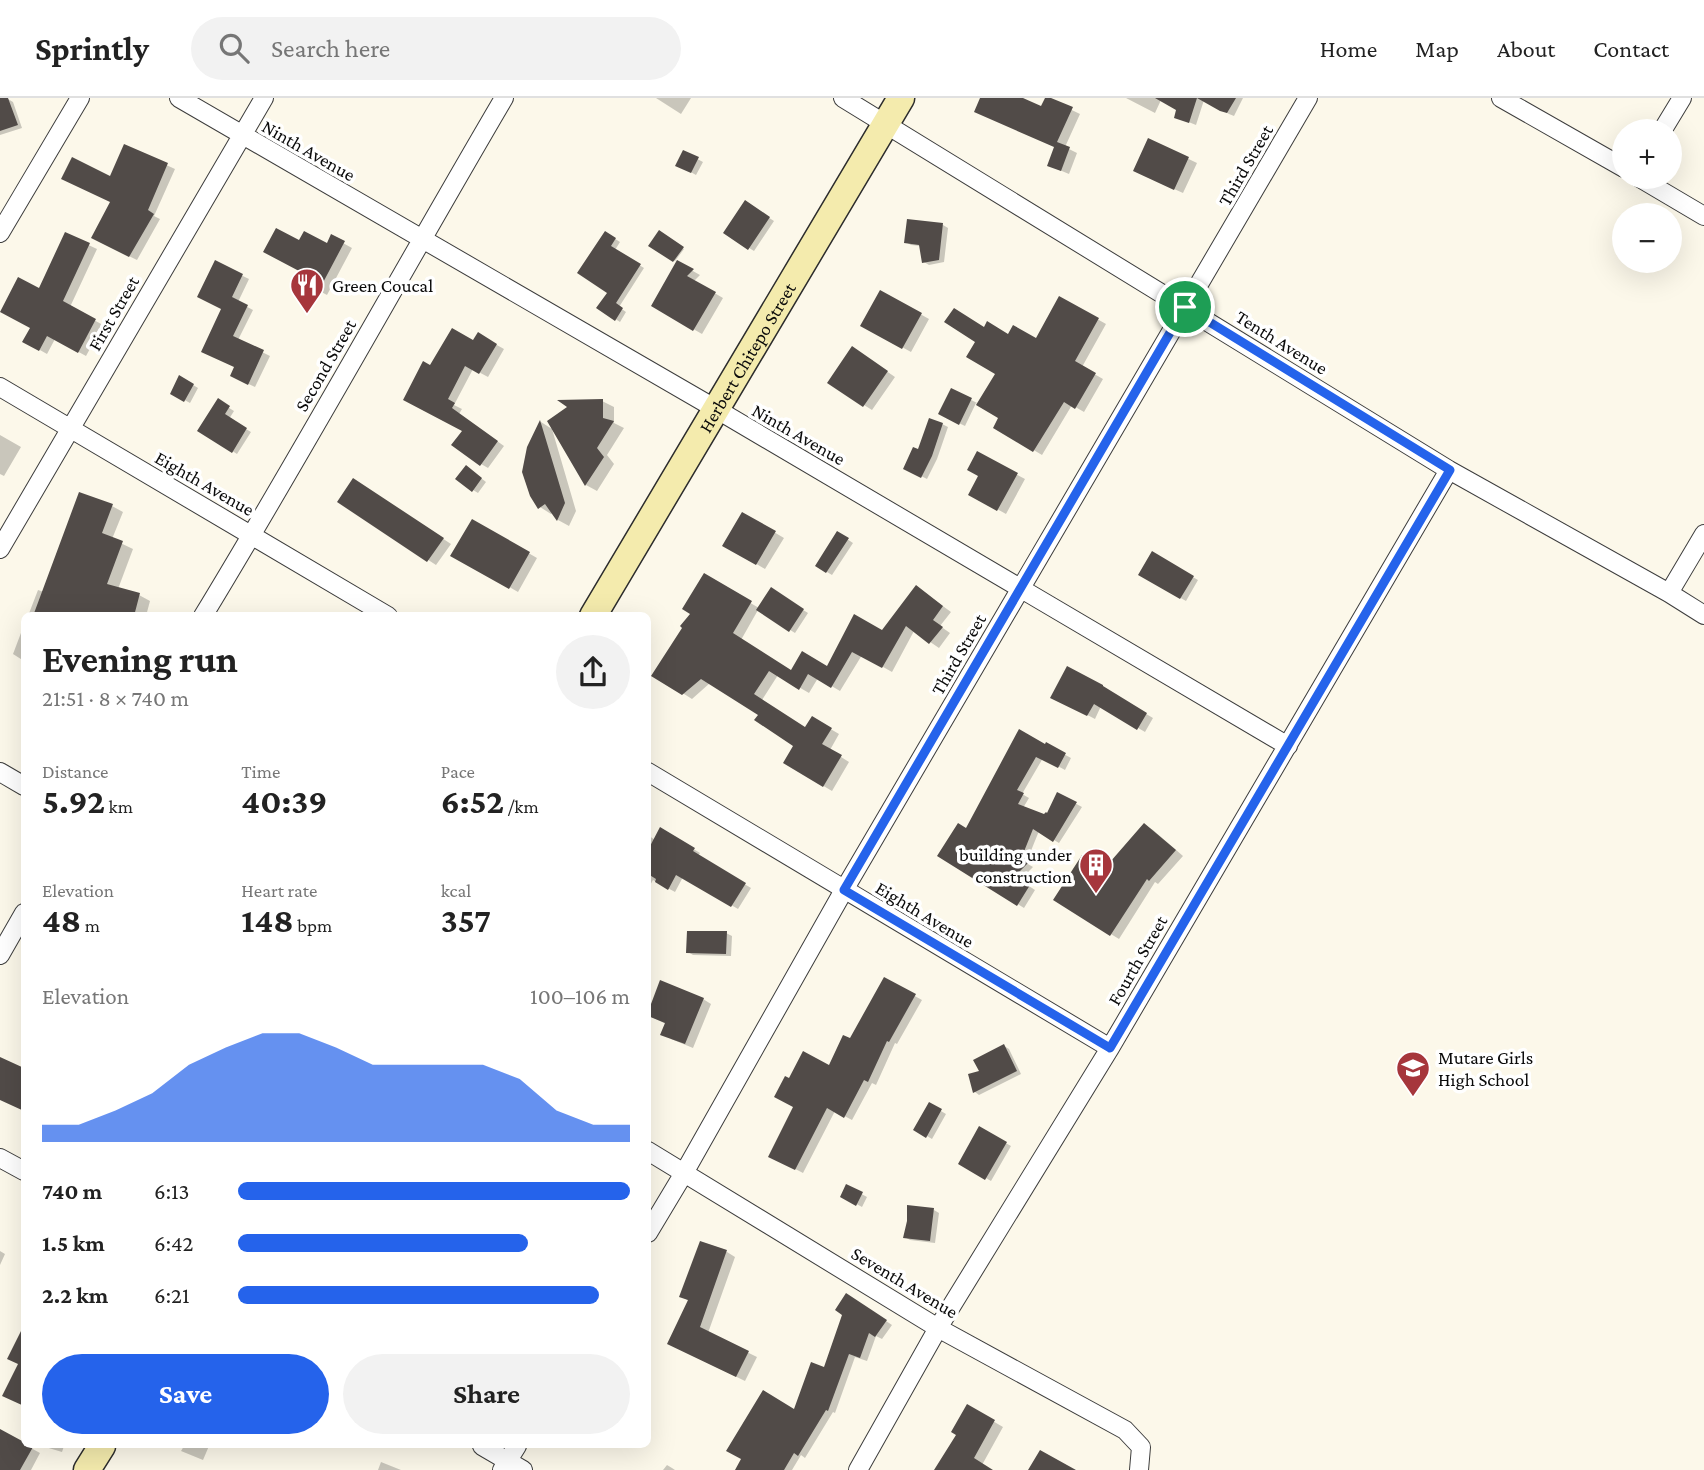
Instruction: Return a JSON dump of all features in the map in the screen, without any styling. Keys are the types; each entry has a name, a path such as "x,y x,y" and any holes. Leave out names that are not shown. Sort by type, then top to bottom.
{"main road":[{"name":"Herbert Chitepo Street","path":"595,612 901,98"},
{"path":"87,1470 101,1448"}],"street":[{"path":"0,233 80,98"},
{"name":"Ninth Avenue","path":"179,98 716,409 1288,746"},
{"name":"First Street","path":"0,550 264,98"},
{"name":"Second Street","path":"205,612 504,98"},
{"name":"Tenth Avenue","path":"843,98 1450,470 1704,615"},
{"name":"Third Street","path":"651,1228 844,890 1308,98"},
{"path":"1502,98 1612,161"},
{"path":"1669,119 1682,98"},
{"path":"1658,189 1704,216"},
{"name":"Eighth Avenue","path":"0,387 381,612"},
{"name":"Fourth Street","path":"858,1470 938,1328 1110,1048 1450,470"},
{"path":"1669,593 1704,534"},
{"path":"0,772 21,784"},
{"name":"Eighth Avenue","path":"651,774 1110,1048"},
{"path":"0,955 21,918"},
{"name":"Seventh Avenue","path":"651,1153 938,1328 1125,1430 1141,1447 1139,1470"},
{"path":"0,1158 21,1169"},
{"path":"485,1448 511,1467 516,1448"}],"building":[{"path":"0,98 8,98 18,125 0,131"},
{"path":"980,98 1023,98 1041,106 1045,98 1051,98 1073,107 1057,142 1070,147 1061,171 1047,166 1054,147 974,112"},
{"path":"1155,98 1197,98 1189,123 1174,118 1176,110"},
{"path":"1197,98 1236,98 1227,113"},
{"path":"1148,138 1189,157 1174,190 1133,171"},
{"path":"124,144 168,163 148,210 154,214 129,257 91,238 110,202 61,179 72,157 110,176"},
{"path":"683,150 699,157 691,173 675,166"},
{"path":"745,200 770,217 748,250 723,233"},
{"path":"907,219 943,223 939,260 922,263 919,245 904,243"},
{"path":"276,228 299,240 304,231 327,243 331,234 345,241 318,292 294,280 299,271 263,252"},
{"path":"659,230 684,247 673,262 648,246"},
{"path":"605,231 616,238 611,246 641,264 616,303 623,308 615,321 596,308 607,293 577,273"},
{"path":"65,232 90,243 63,301 96,319 78,353 47,336 39,351 22,342 30,328 0,312 18,277 39,288"},
{"path":"215,260 243,274 232,297 248,305 233,336 264,350 248,385 230,376 234,367 201,352 221,309 197,297"},
{"path":"677,260 694,269 687,276 716,292 693,331 651,306"},
{"path":"880,290 922,313 902,349 860,326"},
{"path":"1059,296 1099,318 1075,361 1096,373 1075,409 1064,402 1033,452 993,428 998,418 976,405 995,374 966,357 975,342 944,322 954,308 984,327 987,321 1008,334 1013,325 1036,338"},
{"path":"452,328 473,340 478,332 497,344 479,374 465,366 448,399 455,403 452,408 498,441 480,466 451,445 462,431 403,400 423,361 430,365"},
{"path":"852,346 888,371 863,407 827,383"},
{"path":"179,375 194,384 184,402 170,394"},
{"path":"951,388 972,398 959,425 938,414"},
{"path":"218,398 230,406 225,414 247,428 232,453 197,431"},
{"path":"603,399 603,418 614,421 597,448 604,457 585,486 547,421 567,407 557,400"},
{"path":"929,418 943,423 921,478 903,469 913,447 918,449"},
{"path":"540,420 565,503 557,521 545,504 538,509 530,496 522,472 527,447"},
{"path":"977,451 1018,473 997,511 968,495 978,476 967,470"},
{"path":"466,465 482,478 472,492 455,479"},
{"path":"353,478 444,538 427,562 337,502"},
{"path":"79,492 113,504 102,533 123,541 107,584 140,593 135,612 34,612"},
{"path":"742,512 776,531 756,565 722,546"},
{"path":"472,519 530,552 509,589 450,556"},
{"path":"837,531 849,538 826,573 815,566"},
{"path":"1152,551 1194,576 1180,599 1138,575"},
{"path":"704,573 752,601 733,633 791,670 802,651 827,666 854,614 882,630 916,585 943,606 933,620 943,627 929,644 906,626 882,668 852,652 831,688 808,674 799,690 769,671 754,694 805,727 812,716 832,728 822,744 842,755 823,787 783,763 793,746 754,720 758,715 701,679 682,695 651,676 690,614 682,609"},
{"path":"771,587 804,609 789,632 756,610"},
{"path":"1067,666 1147,713 1137,730 1094,704 1087,716 1050,698"},
{"path":"1019,729 1066,753 1058,768 1036,757 1017,790 1024,793 1018,804 1044,814 1057,792 1077,802 1053,842 1033,829 1021,859 1028,863 1015,876 1030,885 1017,906 937,856 958,823 966,828"},
{"name":"building under construction","path":"1144,823 1176,850 1149,881 1147,879 1110,936 1053,900 1082,855 1104,869"},
{"path":"660,827 695,848 693,851 746,883 731,907 676,875 668,890 655,882 656,879 651,876 651,844"},
{"path":"687,931 727,931 726,954 686,953"},
{"path":"884,977 916,994 889,1042 887,1041 868,1082 864,1080 844,1118 827,1108 795,1170 768,1157 793,1107 774,1097 785,1076 789,1078 803,1051 829,1065 843,1035 850,1038"},
{"path":"660,980 704,998 685,1044 660,1035 665,1023 651,1017 651,1004"},
{"path":"1004,1044 1017,1071 973,1093 968,1074 979,1071 973,1060"},
{"path":"0,1057 21,1067 21,1110 0,1100"},
{"path":"929,1102 942,1109 926,1138 913,1130"},
{"path":"979,1126 1007,1142 985,1180 958,1164"},
{"path":"846,1184 863,1192 856,1206 840,1197"},
{"path":"907,1205 934,1208 930,1241 903,1238"},
{"path":"700,1241 727,1250 700,1327 749,1351 736,1377 667,1344 688,1300 679,1297"},
{"path":"846,1293 887,1320 875,1337 869,1333 860,1358 849,1354 828,1411 826,1410 798,1456 794,1453 784,1470 735,1470 741,1459 726,1451 763,1390 794,1409 811,1362 824,1367 842,1315 835,1310"},
{"path":"21,1331 21,1405 2,1396 18,1364 7,1359"},
{"path":"967,1404 995,1420 974,1458 993,1470 934,1470 956,1435 951,1432"},
{"path":"0,1429 21,1440 21,1448 32,1448 20,1470 0,1470"},
{"path":"1040,1450 1076,1470 1028,1470"}],"place":[{"name":"Green Coucal","path":"307,315"},
{"name":"building under construction","path":"1096,895"},
{"name":"Mutare Girls High School","path":"1413,1098"}],"route":[{"path":"1185,307 1450,470 1110,1048 844,890 1185,307"}]}
